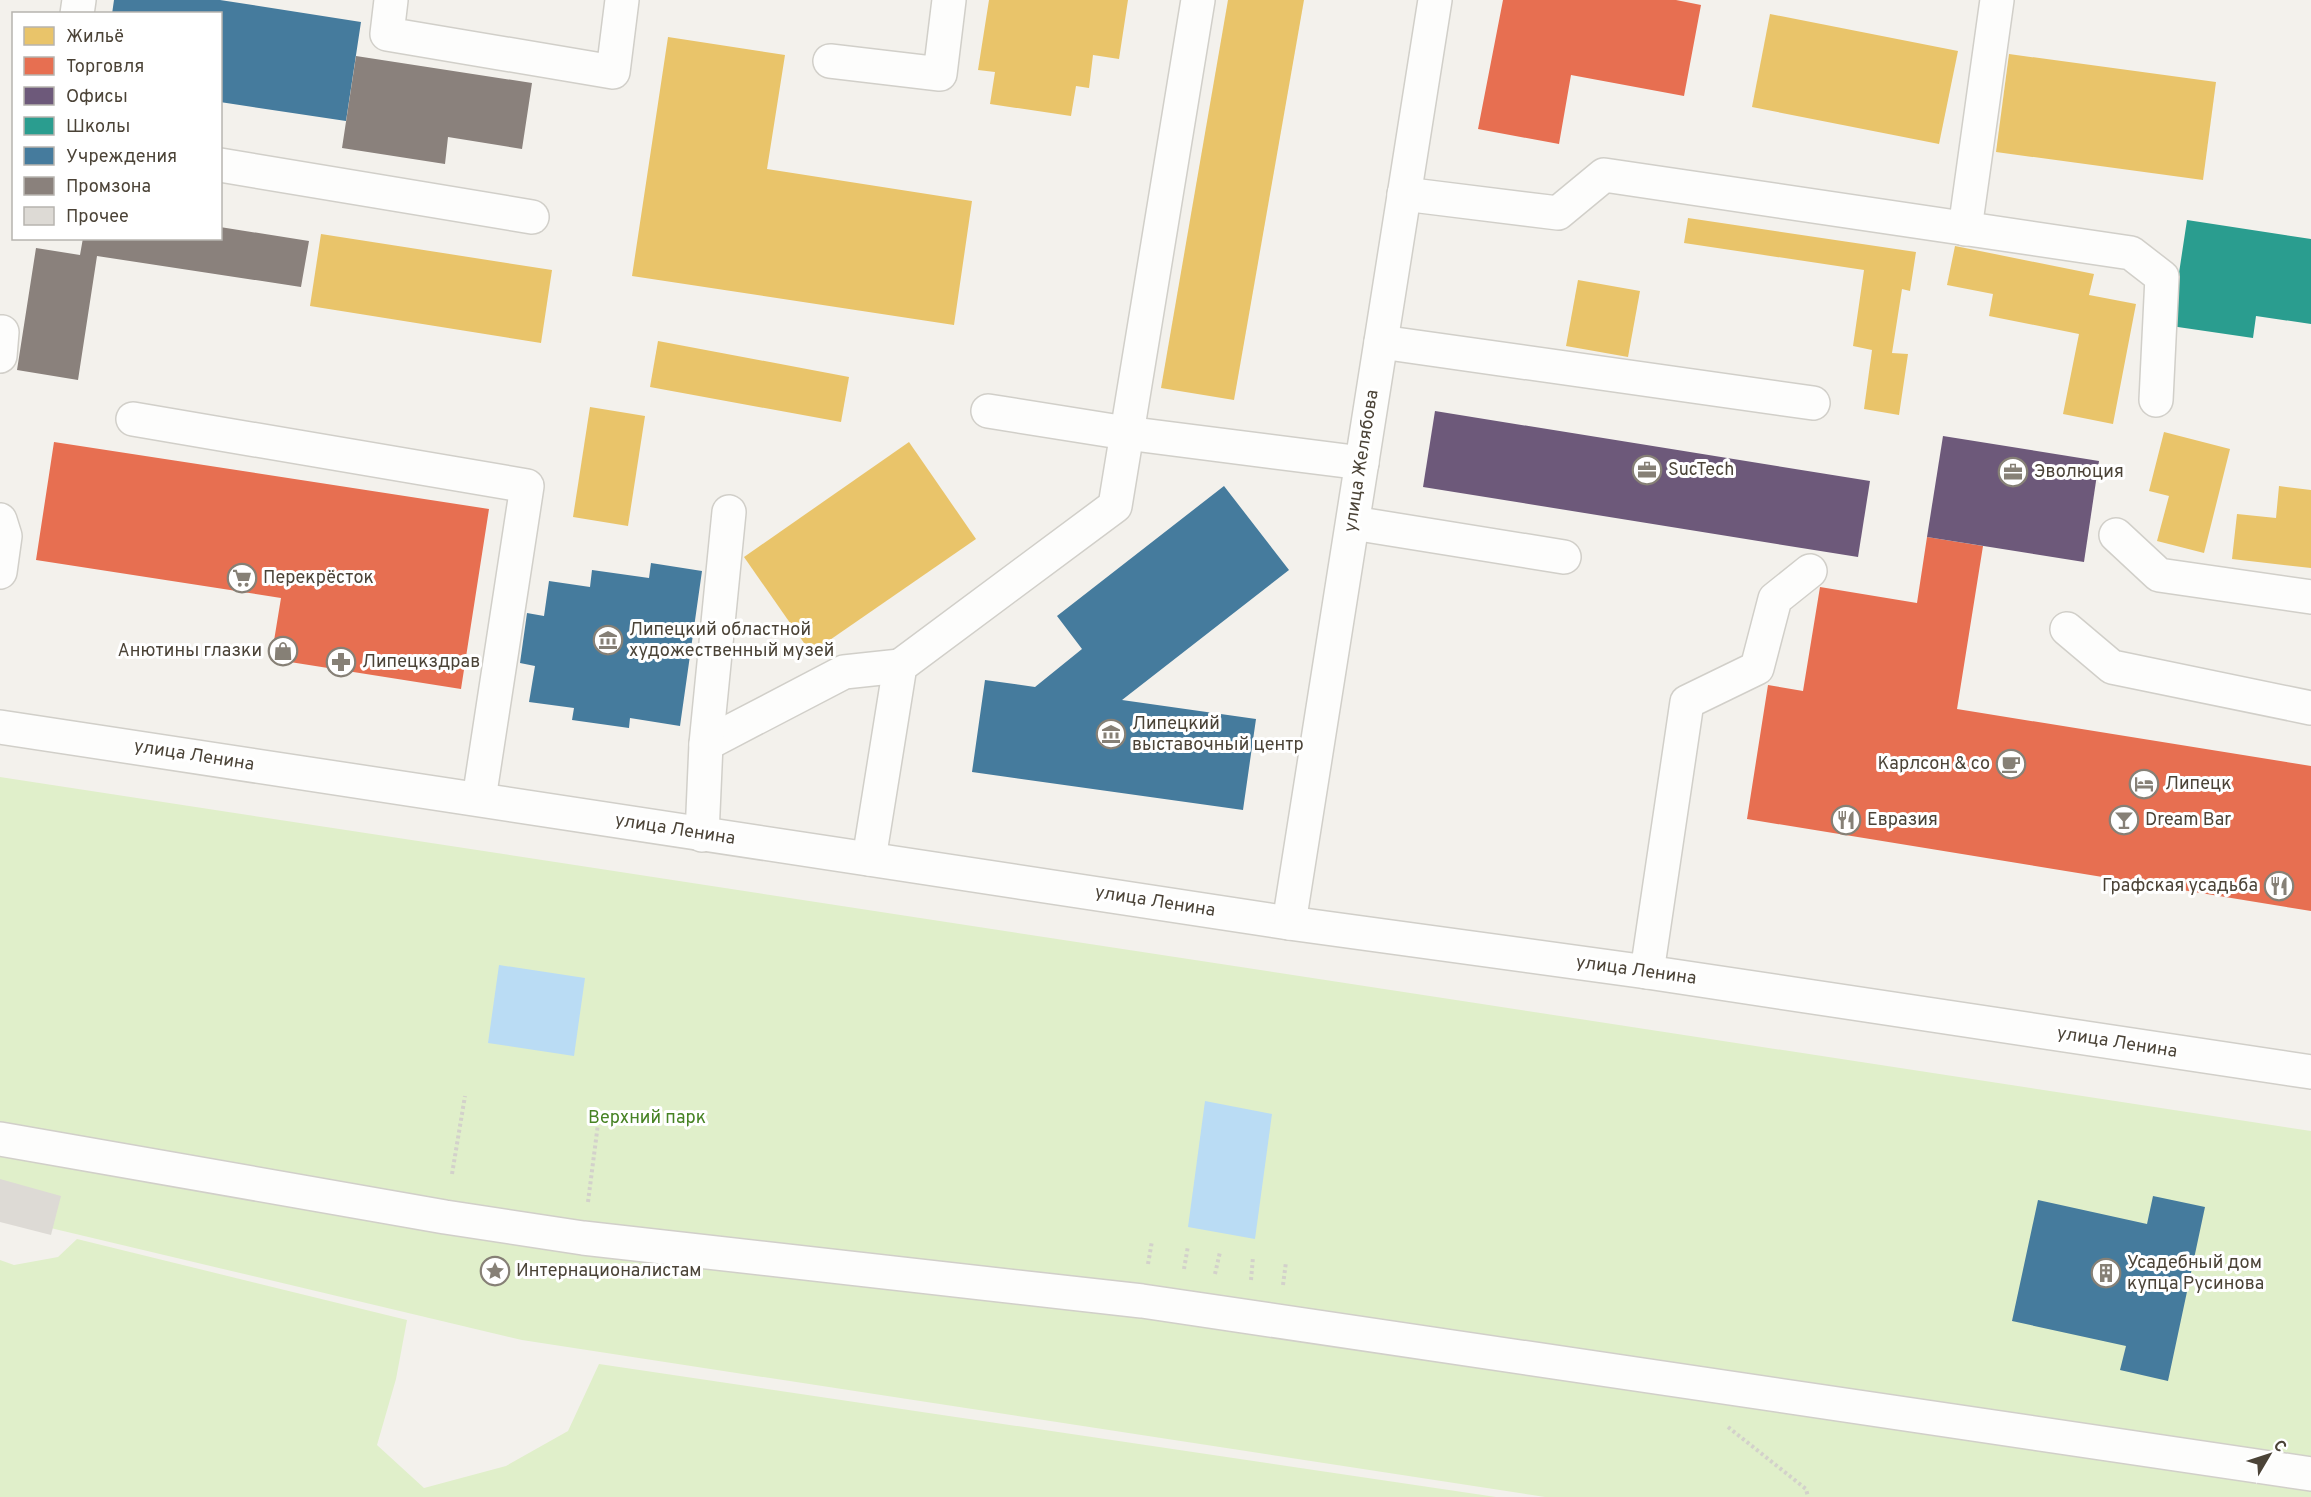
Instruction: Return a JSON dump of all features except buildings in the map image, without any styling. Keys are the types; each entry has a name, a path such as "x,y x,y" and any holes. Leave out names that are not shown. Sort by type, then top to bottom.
{"street":[{"path":"391,0 387,34 613,72 622,0"},
{"path":"830,61 940,74 949,0"},
{"path":"706,744 844,672 900,666 1115,506 1198,0"},
{"name":"улица Желябова","path":"1289,923 1435,0"},
{"path":"1965,229 1997,0"},
{"path":"222,165 532,217"},
{"path":"1404,194 1558,213 1604,176 2131,254 2162,277 2156,400"},
{"path":"1381,342 1813,403"},
{"path":"988,411 1126,433 1362,463"},
{"path":"133,419 527,486 479,799"},
{"path":"702,835 706,744 729,512"},
{"path":"0,520 5,536 0,572"},
{"path":"1353,523 1564,557"},
{"path":"2116,535 2159,575 2311,597"},
{"path":"1647,972 1687,702 1757,668 1775,599 1810,571"},
{"path":"2067,628 2112,667 2311,708"},
{"path":"869,859 900,666"},
{"name":"улица Ленина","path":"0,727 1289,923 1647,972 2311,1072"},
{"path":"0,1139 445,1217 584,1238 1142,1301 2311,1474"}],"path":[{"path":"452,1174 465,1096"},
{"path":"588,1206 599,1116"},
{"path":"1723,1423 1806,1489 1808,1497"}],"green space":[{"name":"Верхний парк","path":"0,777 2311,1131 2311,1497 1545,1497 522,1340 0,1216"},
{"path":"77,1239 407,1320 396,1379 377,1445 424,1488 506,1466 568,1431 599,1364 1496,1497 0,1497 0,1260 14,1265 58,1257"}],"water":[{"path":"499,965 585,978 574,1056 488,1043"},
{"path":"1205,1101 1272,1114 1255,1239 1188,1227"}],"place":[{"name":"SucTech","path":"1647,470"},
{"name":"Эволюция","path":"2013,472"},
{"name":"Перекрёсток","path":"242,578"},
{"name":"Липецкий областной художественный музей","path":"608,640"},
{"name":"Анютины глазки","path":"283,651"},
{"name":"Липецкздрав","path":"341,662"},
{"name":"Липецкий выставочный центр","path":"1111,734"},
{"name":"Карлсон & co","path":"2011,764"},
{"name":"Липецк","path":"2144,784"},
{"name":"Евразия","path":"1846,820"},
{"name":"Dream Bar","path":"2124,820"},
{"name":"Графская усадьба","path":"2279,886"},
{"name":"Интернационалистам","path":"495,1271"},
{"name":"Усадебный дом купца Русинова","path":"2106,1273"}]}
